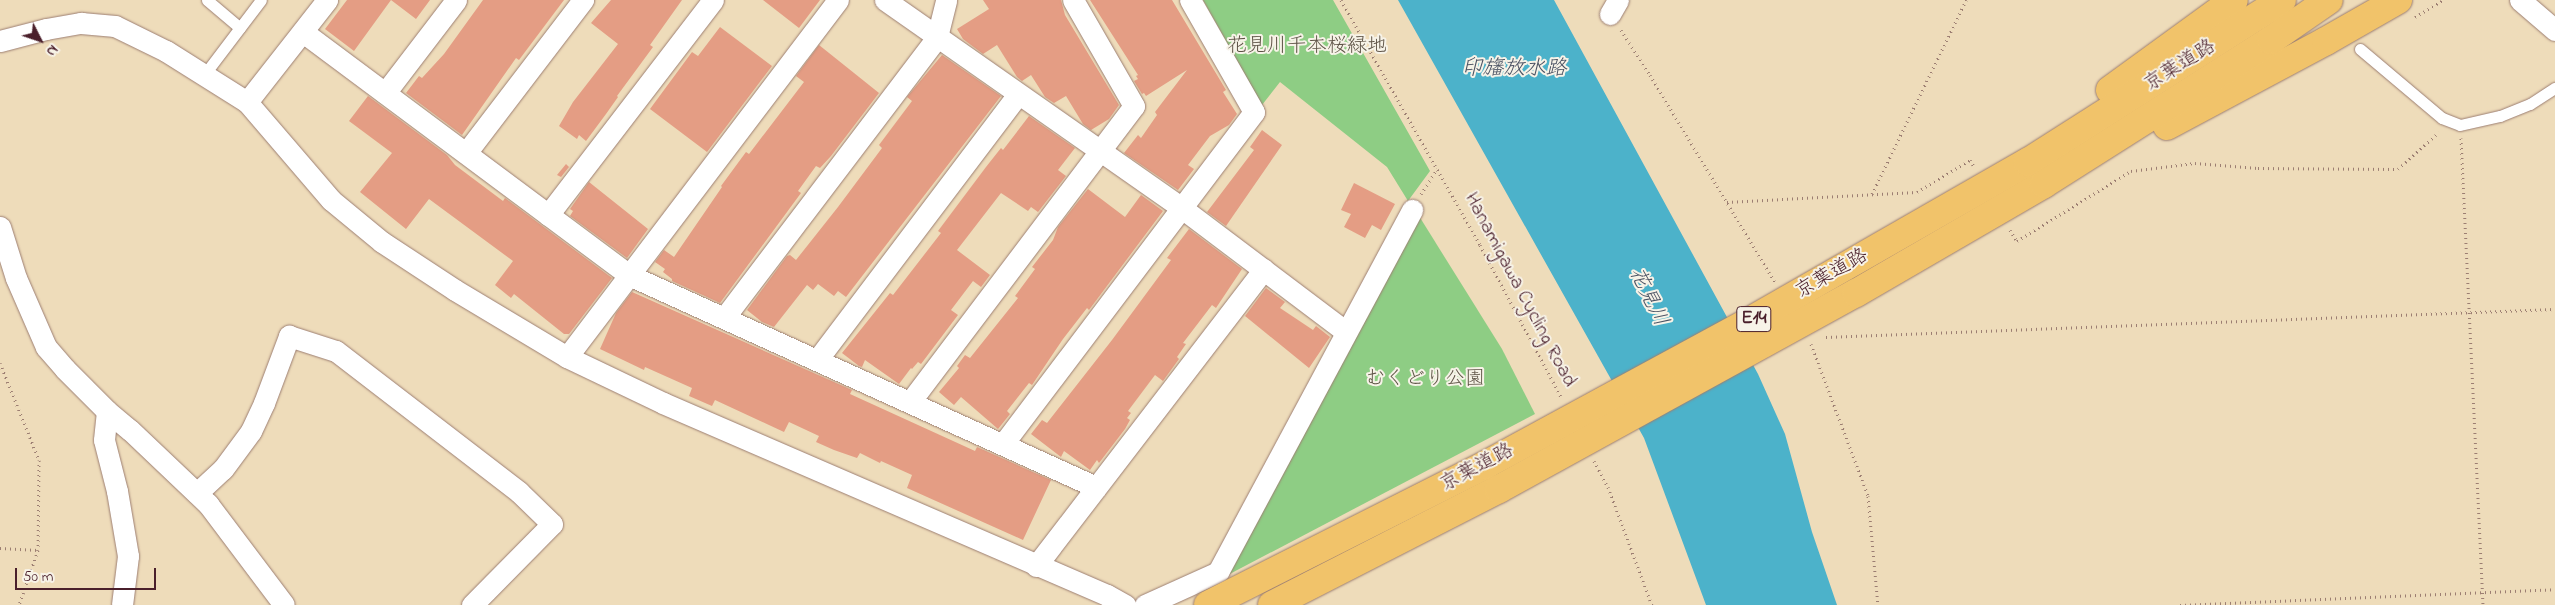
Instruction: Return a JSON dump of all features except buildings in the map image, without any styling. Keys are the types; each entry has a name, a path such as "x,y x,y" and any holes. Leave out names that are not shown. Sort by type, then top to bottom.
{"highway":[{"path":"1843,269 2019,154 2234,0"},
{"name":"京葉道路","path":"1208,605 1485,465 1843,269 2028,162 2282,0"},
{"name":"京葉道路","path":"1272,605 1499,489 1856,293 2044,184 2271,40 2329,0"},
{"path":"1856,293 2023,208 2190,113 2326,41 2398,0"}],"street":[{"path":"247,102 327,0"},
{"path":"385,93 456,0"},
{"path":"466,154 583,0"},
{"path":"548,215 713,0"},
{"path":"567,357 838,0"},
{"path":"885,0 1183,209 1346,332"},
{"path":"724,318 936,37 946,0"},
{"path":"910,402 1134,106 1073,0"},
{"path":"1002,444 1183,209 1254,112 1190,0"},
{"path":"2520,0 2555,30"},
{"path":"0,41 46,29 81,23 115,26 166,52 247,102 331,200 382,242 454,290 567,357 663,403 1036,566 1107,595 1125,605"},
{"path":"303,32 629,275 1096,487"},
{"path":"817,360 1018,94"},
{"path":"1145,605 1218,572 1412,210"},
{"path":"0,227 16,278 46,347 107,411 208,504 284,605"},
{"path":"1036,566 1264,269"},
{"path":"197,493 223,469 251,431 264,403 289,336 336,352 519,492 552,524 472,605"},
{"path":"107,411 104,440 117,491 128,556 122,605"}],"lane":[{"path":"207,0 240,28"},
{"path":"204,75 261,0"},
{"path":"2360,49 2442,118 2455,123 2515,110 2530,104 2555,88"}],"path":[{"name":"Hanamigawa Cycling Road","path":"1341,0 1437,169 1565,404"},
{"path":"1872,194 1966,0"},
{"path":"2195,163 2258,168 2398,170 2455,123"},
{"path":"2455,123 2469,313 2483,605"},
{"path":"1727,202 1917,192 1970,160"},
{"path":"1412,210 1437,169"},
{"path":"1819,337 2555,309"},
{"path":"0,363 39,460 38,550 19,605"},
{"path":"1591,454 1608,487 1652,605"},
{"path":"0,548 38,550"},
{"path":"2180,605 2555,589"}],"green space":[{"name":"花見川千本桜緑地","path":"1203,0 1333,0 1430,171 1408,201 1387,167 1280,82 1262,105"},
{"name":"むくどり公園","path":"1419,216 1502,349 1535,414 1224,577"}],"water":[{"name":"印旛放水路","path":"1398,0 1554,0 1758,374 1785,434 1812,532 1837,605 1706,605 1644,438"}],"water label":[{"name":"花見川","path":"1648,297"}]}
